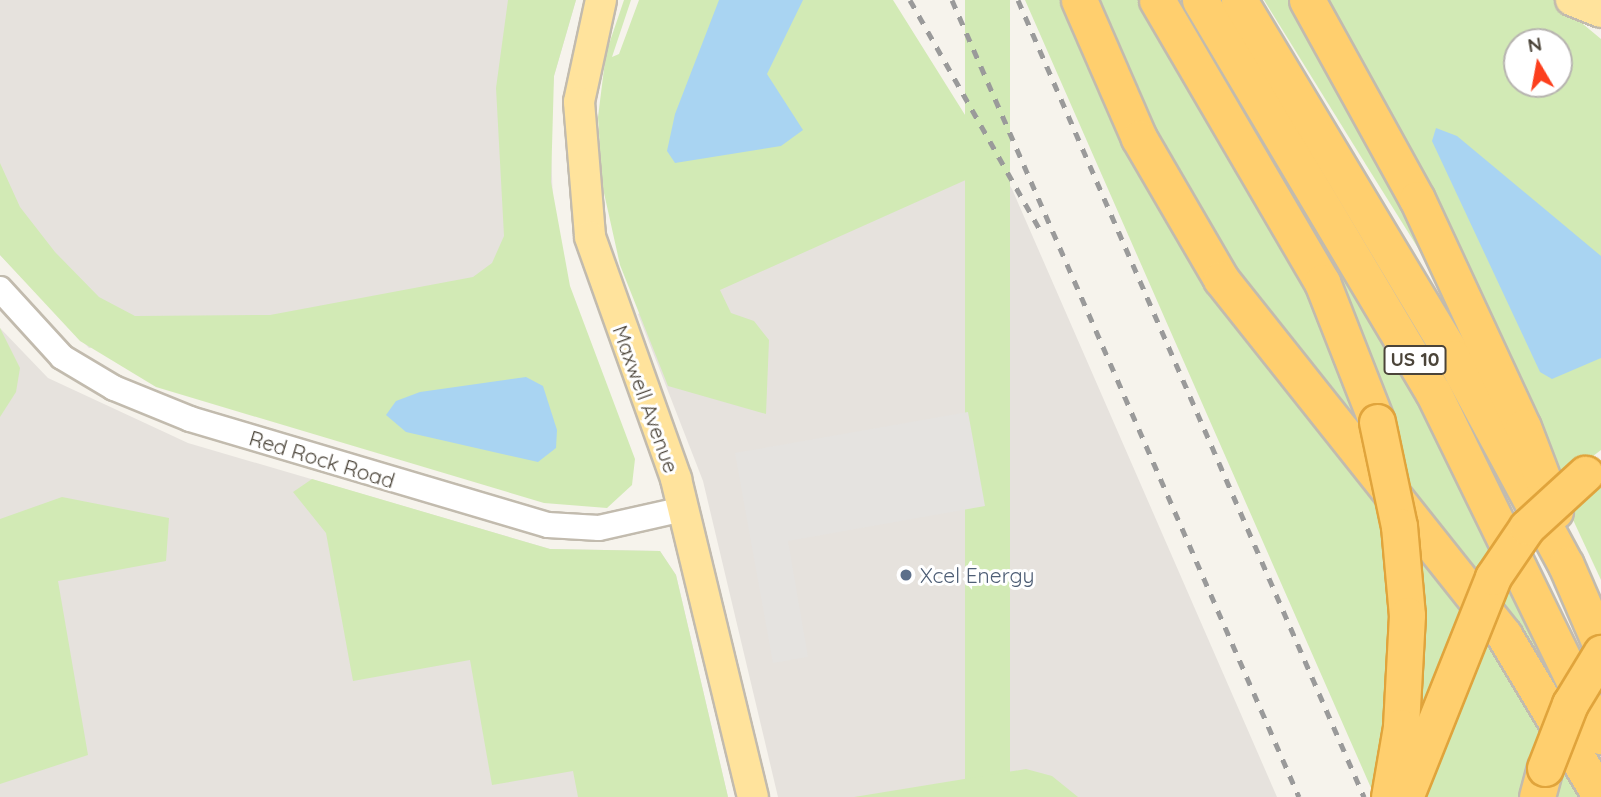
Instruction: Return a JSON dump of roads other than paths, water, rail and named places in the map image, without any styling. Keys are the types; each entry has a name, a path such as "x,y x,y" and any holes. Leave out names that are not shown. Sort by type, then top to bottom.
{"highway":[{"path":"1079,0 1139,138 1221,279 1497,625 1601,797"},
{"path":"1157,0 1322,282 1377,422 1399,526 1407,615 1401,727 1389,797"},
{"name":"US 10","path":"1200,0 1421,369 1532,584 1601,736"},
{"name":"US 10","path":"1239,0 1411,282 1566,565 1601,646"},
{"path":"1307,0 1378,122 1523,427 1550,488 1566,565"},
{"path":"1406,797 1493,577 1527,527 1593,469"},
{"path":"1541,783 1570,704 1601,653"}],"main road":[{"name":"Maxwell Avenue","path":"601,0 579,102 586,214 683,509 753,797"},
{"path":"1571,0 1601,12"}],"street":[{"name":"Red Rock Road","path":"0,289 40,337 79,369 200,423 548,526 599,528 683,509"}],"water":[{"path":"719,0 803,0 767,74 803,130 781,146 675,163 667,151 675,114"},
{"path":"1436,128 1457,136 1601,256 1601,358 1552,379 1540,372 1432,141"},
{"path":"526,377 543,386 557,430 556,448 538,462 406,432 386,415 396,401 420,392"}],"railway":[{"path":"910,0 1041,232"},
{"path":"952,0 1299,797"},
{"path":"1018,0 1364,797"}],"place":[{"name":"Xcel Energy","path":"906,575"}]}
